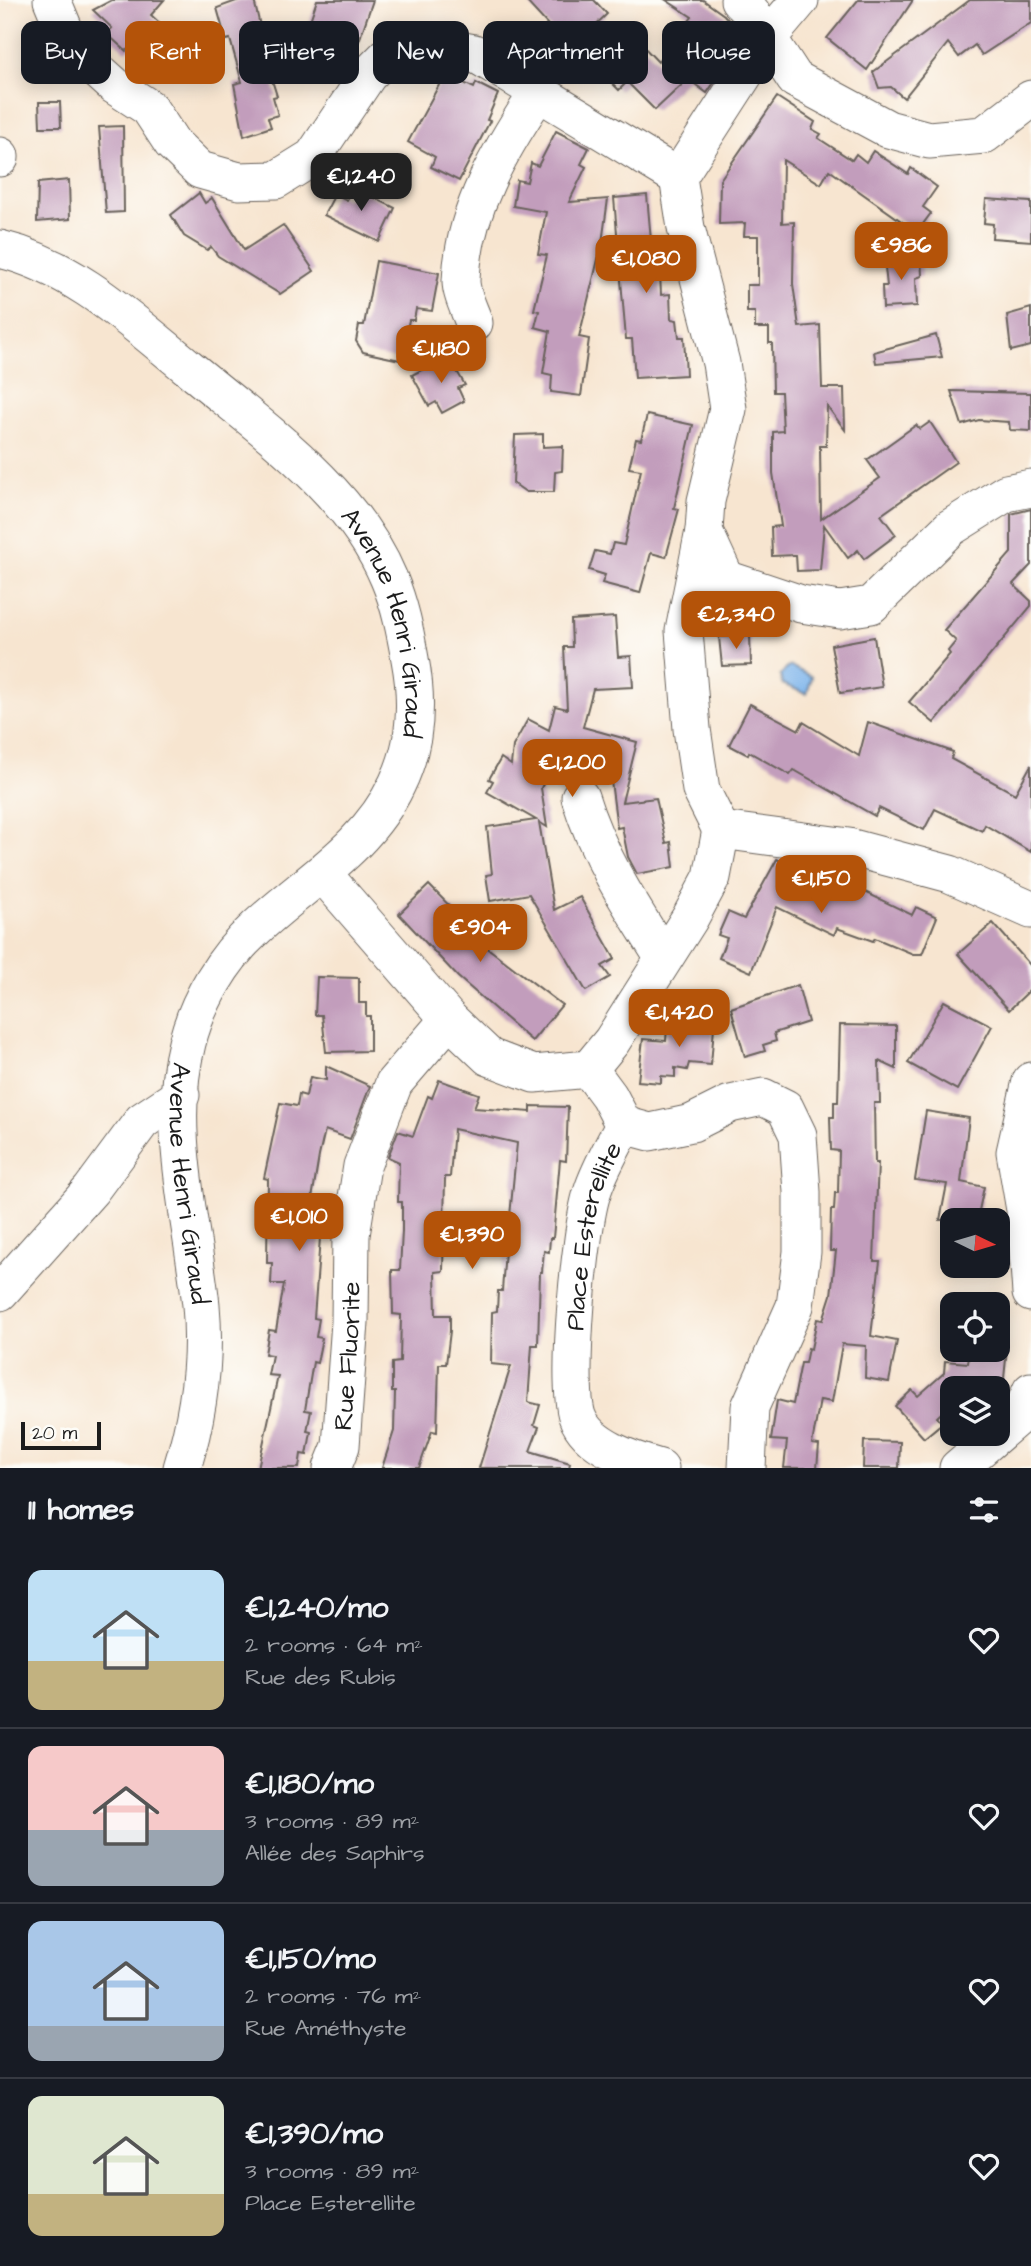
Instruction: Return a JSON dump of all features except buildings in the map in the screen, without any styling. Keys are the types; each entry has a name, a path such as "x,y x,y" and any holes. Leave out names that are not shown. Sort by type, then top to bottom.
{"street":[{"path":"52,0 66,34 85,59 115,86 149,108 172,143 200,170 239,181 275,180 313,157 368,75 389,54 426,44 474,53 677,177"},
{"path":"739,0 756,21"},
{"path":"775,30 800,0"},
{"path":"775,50 795,79 888,129 929,140 984,135 1031,99"},
{"path":"323,874 449,1020 489,1057 534,1074 589,1069 612,1041 690,918 712,877 720,830 701,790 692,729 684,631 704,531 706,501 728,410 721,363 686,228 677,177 738,84"},
{"path":"474,323 461,284 479,200 498,153 538,93"},
{"name":"Avenue Henri Giraud","path":"0,249 55,266 115,308 305,467 358,523 388,576 402,617 414,680 414,731 397,783 370,827 323,874 255,928 232,955 206,993 187,1044 181,1096 181,1158 201,1309 201,1375 194,1430 182,1468"},
{"path":"691,592 726,579 801,604 840,610 871,605 950,528 1006,493 1031,488"},
{"path":"704,531 726,579"},
{"path":"580,797 592,837 613,878 663,957"},
{"path":"720,830 849,847 950,874 1031,910"},
{"name":"Rue Fluorite","path":"332,1468 341,1446 350,1322 351,1235 362,1166 394,1083 449,1020"},
{"path":"589,1069 609,1096 624,1125"},
{"path":"1031,1082 1016,1152 1025,1210 1031,1293"},
{"path":"0,1292 91,1190 142,1121 181,1096"},
{"name":"Place Esterellite","path":"660,1468 626,1458 600,1444 578,1417 573,1367 580,1271 592,1193 624,1125 650,1132 692,1123 730,1104 763,1097 785,1108 798,1135 802,1252 795,1306 750,1406 747,1468"},
{"path":"958,1468 1021,1414 1031,1391"}],"water":[{"path":"790,666 812,677 807,694 782,684 780,675"}]}
